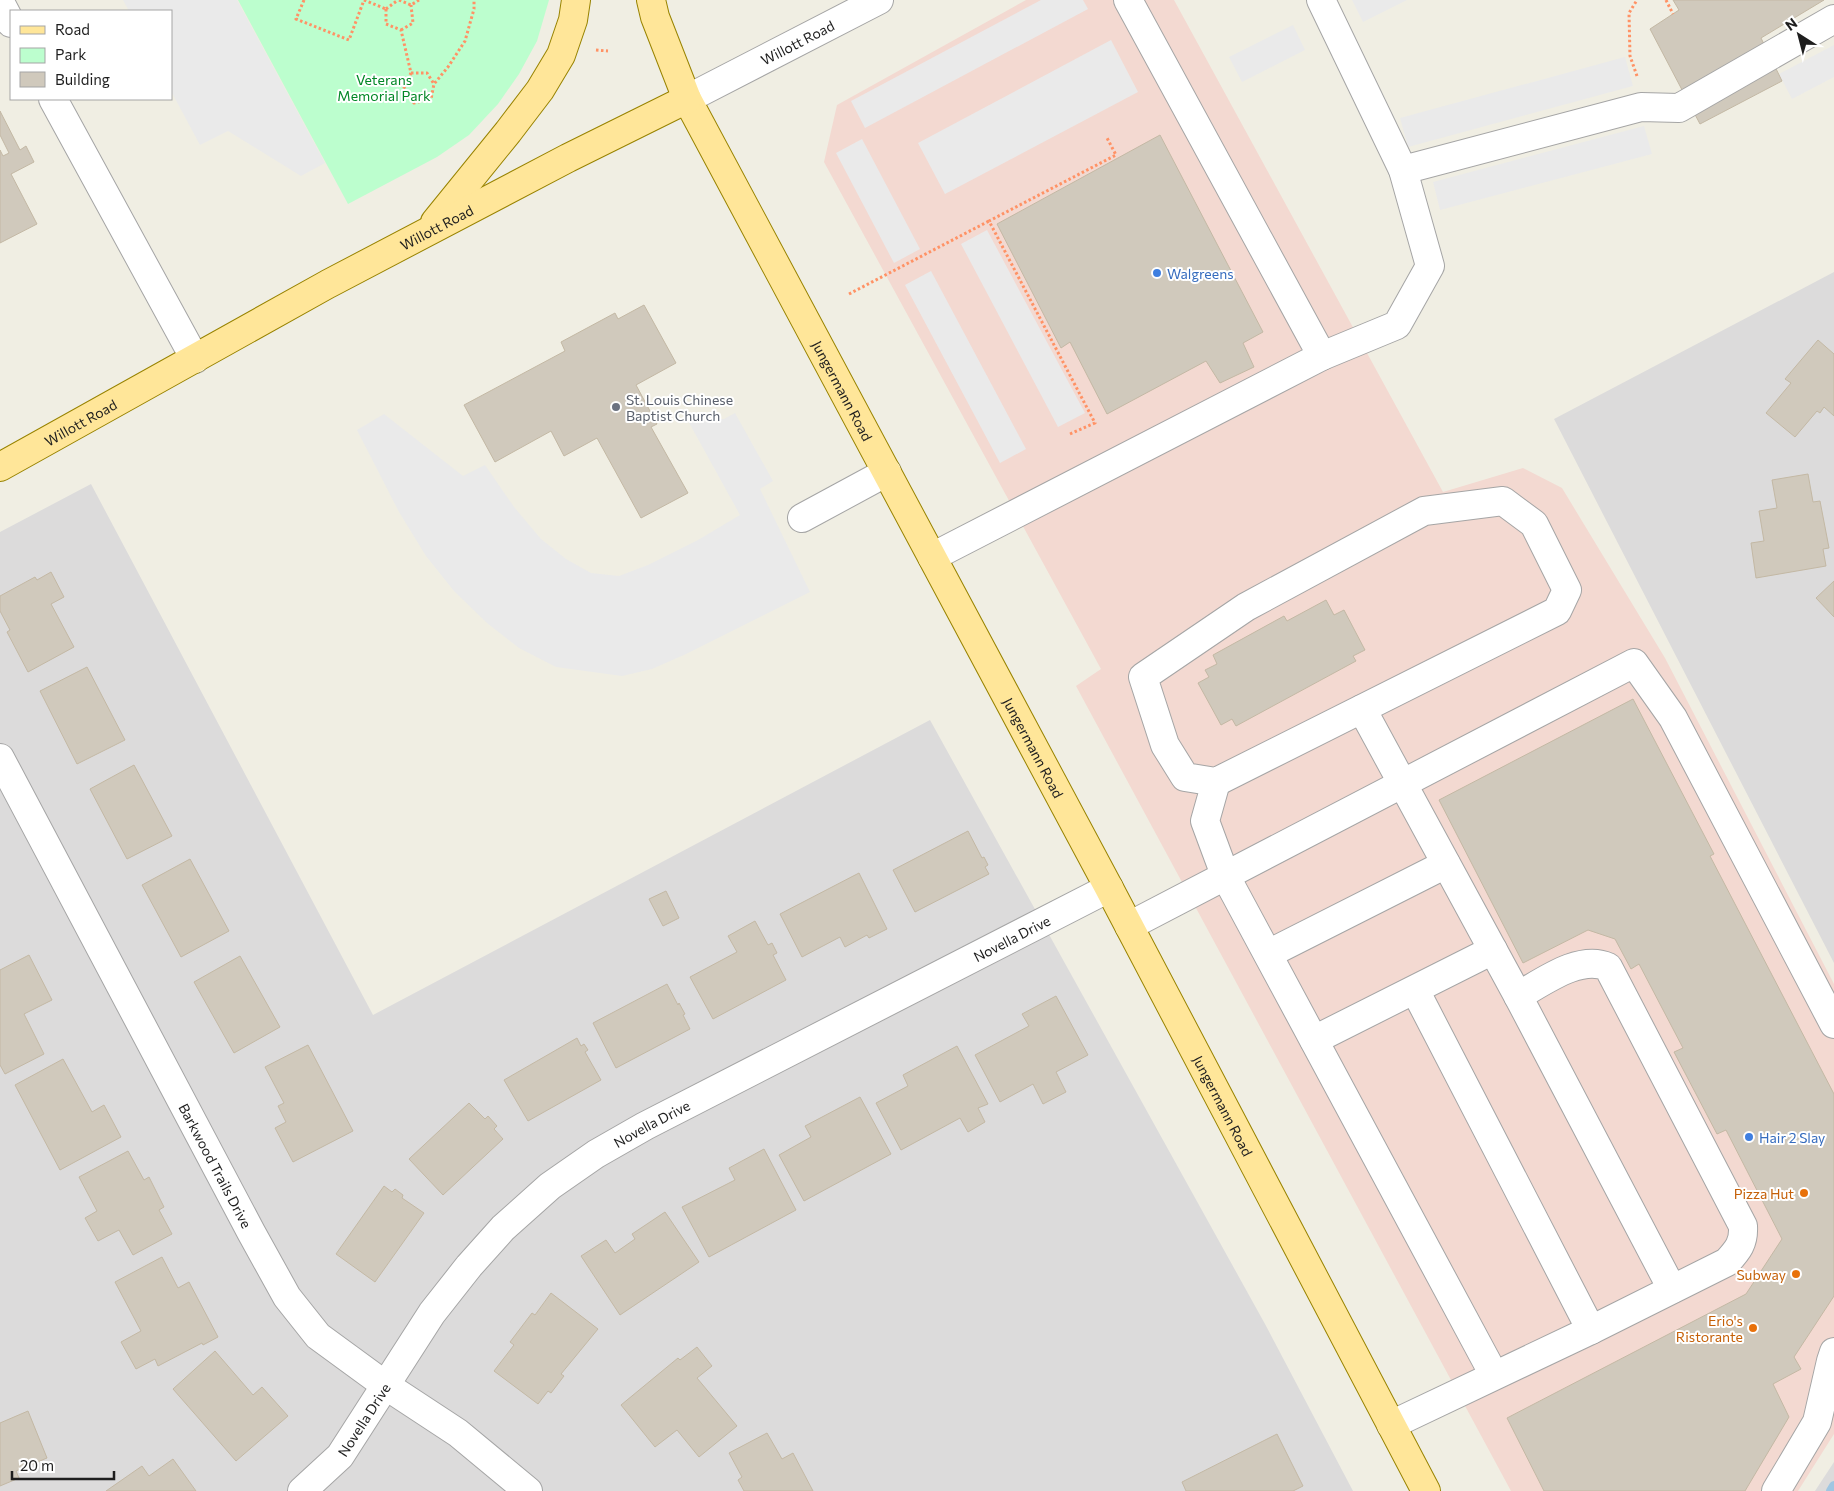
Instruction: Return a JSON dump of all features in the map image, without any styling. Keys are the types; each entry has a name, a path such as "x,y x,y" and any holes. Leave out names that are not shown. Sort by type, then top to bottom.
{"main road":[{"path":"426,233 540,90 561,56 573,20 576,0"},
{"name":"Jungermann Road","path":"651,0 655,17 687,99 1109,888 1426,1491"},
{"name":"Willott Road","path":"0,467 328,284 568,158 687,99"}],"street":[{"name":"Willott Road","path":"687,99 879,0"},
{"path":"1128,0 1322,356"},
{"path":"932,557 1322,356 1398,325 1430,266 1403,170 1321,0"},
{"path":"0,2 10,21"},
{"path":"1403,170 1641,107 1678,108 1834,19"},
{"path":"54,100 195,359"},
{"path":"802,518 887,472"},
{"path":"1503,501 1534,524 1567,590 1558,611 1362,709 1216,782 1185,777 1165,746 1143,677 1246,607 1424,511 1503,501"},
{"path":"1129,926 1634,663 1673,718 1834,1024"},
{"path":"1362,709 1518,996 1672,1289"},
{"name":"Barkwood Trails Drive","path":"0,758 241,1214 287,1297 318,1336 458,1433 528,1491"},
{"path":"1216,782 1204,821 1225,875 1494,1375"},
{"path":"1268,954 1446,864"},
{"name":"Novella Drive","path":"302,1491 340,1456 432,1313 469,1266 502,1228 550,1186 596,1154 654,1122 1109,888"},
{"path":"1314,1040 1493,950"},
{"path":"1391,1425 1591,1330 1727,1262 1739,1249 1744,1238 1743,1226 1608,967 1589,963 1572,967 1518,996"},
{"path":"1415,990 1591,1330"},
{"path":"1776,1491 1818,1422 1834,1352"}],"path":[{"path":"304,0 296,19 349,40 364,0 386,9"},
{"path":"386,9 399,0 411,5"},
{"path":"411,5 419,0"},
{"path":"401,30 411,73 403,90 414,102 431,99 434,84 448,68 465,41 474,9 474,0"},
{"path":"1637,0 1629,12 1630,56 1647,107"},
{"path":"1666,0 1674,14"},
{"path":"401,30 413,23 411,5"},
{"path":"386,9 386,24 401,30"},
{"path":"411,73 427,73 434,84"},
{"path":"849,294 1116,155 1106,136"},
{"path":"989,221 1095,422 1070,434"}],"shaded area":[{"path":"123,0 237,0 325,163 301,176 228,131 200,145 172,93 172,10 128,10"},
{"path":"1026,0 1174,0 1443,492 1523,468 1562,488 1665,658 1834,984 1834,1434 1798,1491 1511,1491 1076,686 1101,669 824,162 837,105"},
{"path":"1041,0 1083,0 1088,9 865,128 851,101"},
{"path":"1352,0 1407,0 1363,22"},
{"path":"1293,25 1305,50 1242,82 1229,57"},
{"path":"1111,40 1138,92 945,194 918,143"},
{"path":"1834,45 1834,77 1792,99 1779,74"},
{"path":"1625,57 1633,86 1408,147 1400,118"},
{"path":"1644,126 1652,154 1440,210 1433,182"},
{"path":"862,139 920,249 894,263 836,153"},
{"path":"987,230 1085,413 1058,427 961,244"},
{"path":"931,271 1026,449 1000,463 905,285"},
{"path":"1834,272 1834,963 1554,419"},
{"path":"735,413 773,481 760,489 810,592 686,654 652,669 622,676 556,667 519,648 487,623 454,591 426,556 399,512 357,430 384,414 463,476 485,465 514,507 541,539 566,559 591,573 619,576 648,565 698,540 740,515 687,419 724,419"},
{"path":"91,484 373,1015 930,720 1265,1324 1353,1491 0,1491 0,532"},
{"path":"1834,1462 1834,1491 1815,1491"}],"green space":[{"name":"Veterans Memorial Park","path":"238,0 549,0 537,41 519,74 498,104 469,135 437,157 348,204"}],"building":[{"path":"1673,0 1824,0 1761,38 1782,81 1700,124 1650,29 1679,10"},
{"path":"0,111 20,150 26,146 34,162 11,174 37,224 0,243 0,150 3,156 9,153 0,135"},
{"path":"1160,135 1263,332 1243,343 1254,367 1220,383 1206,361 1107,414 1070,342 1061,348 997,224"},
{"path":"644,305 676,363 636,385 657,424 651,427 688,493 641,518 597,438 564,456 551,431 495,462 464,405 565,351 561,342 615,313 618,319"},
{"path":"1818,340 1834,354 1834,416 1824,407 1820,413 1817,411 1795,437 1766,413 1791,383 1785,379"},
{"path":"1808,474 1813,502 1820,501 1829,548 1823,549 1826,566 1756,578 1751,543 1764,541 1759,511 1777,508 1772,480"},
{"path":"51,572 64,597 51,604 74,647 28,672 7,632 10,630 0,611 0,596 35,577 37,580"},
{"path":"1834,581 1834,617 1816,598"},
{"path":"1326,600 1334,615 1344,610 1365,650 1353,656 1356,661 1236,726 1232,719 1221,725 1198,683 1209,677 1205,670 1217,664 1213,655 1284,616 1287,621"},
{"path":"87,667 125,740 77,764 40,691"},
{"path":"1633,699 1714,854 1710,856 1834,1094 1834,1296 1794,1357 1801,1369 1773,1384 1789,1417 1745,1491 1544,1491 1507,1418 1746,1294 1782,1239 1726,1130 1717,1134 1674,1052 1683,1048 1639,964 1631,969 1615,939 1588,930 1523,963 1439,800"},
{"path":"134,765 172,836 127,859 90,789"},
{"path":"968,831 982,858 984,857 988,865 985,867 989,874 915,912 893,870"},
{"path":"190,859 229,931 181,957 142,885"},
{"path":"859,873 887,929 869,938 867,935 845,947 840,937 802,957 780,914"},
{"path":"666,891 679,918 663,926 649,899"},
{"path":"755,921 768,945 772,943 777,953 773,955 786,980 713,1019 690,977 737,952 728,936"},
{"path":"29,955 52,1000 24,1014 44,1054 5,1074 0,1065 0,970"},
{"path":"240,956 280,1027 234,1053 194,982"},
{"path":"667,984 685,1014 683,1015 690,1029 616,1068 593,1023"},
{"path":"1056,996 1088,1055 1056,1072 1066,1092 1043,1104 1033,1084 1000,1102 975,1055 1029,1026 1022,1014"},
{"path":"577,1038 581,1046 584,1044 588,1050 585,1052 601,1080 528,1121 504,1080"},
{"path":"308,1045 353,1131 293,1162 275,1128 286,1122 278,1106 284,1103 265,1067"},
{"path":"957,1046 988,1104 978,1108 985,1122 968,1132 960,1118 901,1150 876,1103 908,1086 903,1075"},
{"path":"63,1059 92,1112 104,1105 121,1137 60,1170 15,1085"},
{"path":"860,1097 891,1154 804,1201 779,1155 811,1137 805,1126"},
{"path":"469,1103 485,1119 488,1116 497,1126 494,1129 503,1139 443,1195 409,1159"},
{"path":"764,1149 796,1210 709,1257 682,1207 735,1180 729,1168"},
{"path":"128,1151 144,1180 149,1177 164,1207 159,1210 172,1234 133,1255 119,1230 98,1241 85,1218 97,1211 79,1177"},
{"path":"384,1186 392,1192 395,1189 403,1195 402,1198 424,1213 375,1282 336,1254"},
{"path":"665,1212 699,1262 620,1315 581,1256 606,1240 615,1253 635,1239 632,1234"},
{"path":"162,1257 178,1288 189,1282 218,1337 203,1345 202,1343 158,1366 155,1359 136,1369 121,1342 141,1331 115,1282"},
{"path":"551,1293 598,1329 561,1374 564,1376 551,1393 548,1391 538,1404 494,1371 514,1345 510,1342 532,1313 535,1315"},
{"path":"697,1347 712,1366 697,1378 737,1426 699,1457 677,1430 655,1447 621,1405 678,1358 680,1360"},
{"path":"215,1351 253,1395 262,1387 288,1416 236,1461 173,1389"},
{"path":"28,1411 47,1458 16,1471 19,1478 0,1486 0,1423"},
{"path":"767,1433 782,1459 793,1453 813,1491 744,1491 738,1480 742,1477 729,1453"},
{"path":"1277,1434 1303,1486 1293,1491 1186,1491 1182,1482"},
{"path":"173,1459 196,1491 106,1491 142,1466 149,1476"}],"waterway":[{"path":"1831,1491 1834,1486"}],"place":[{"name":"Walgreens","path":"1157,273"},
{"name":"St. Louis Chinese Baptist Church","path":"616,407"},
{"name":"Hair 2 Slay","path":"1749,1137"},
{"name":"Pizza Hut","path":"1804,1193"},
{"name":"Subway","path":"1796,1274"},
{"name":"Erio's Ristorante","path":"1753,1328"}]}
